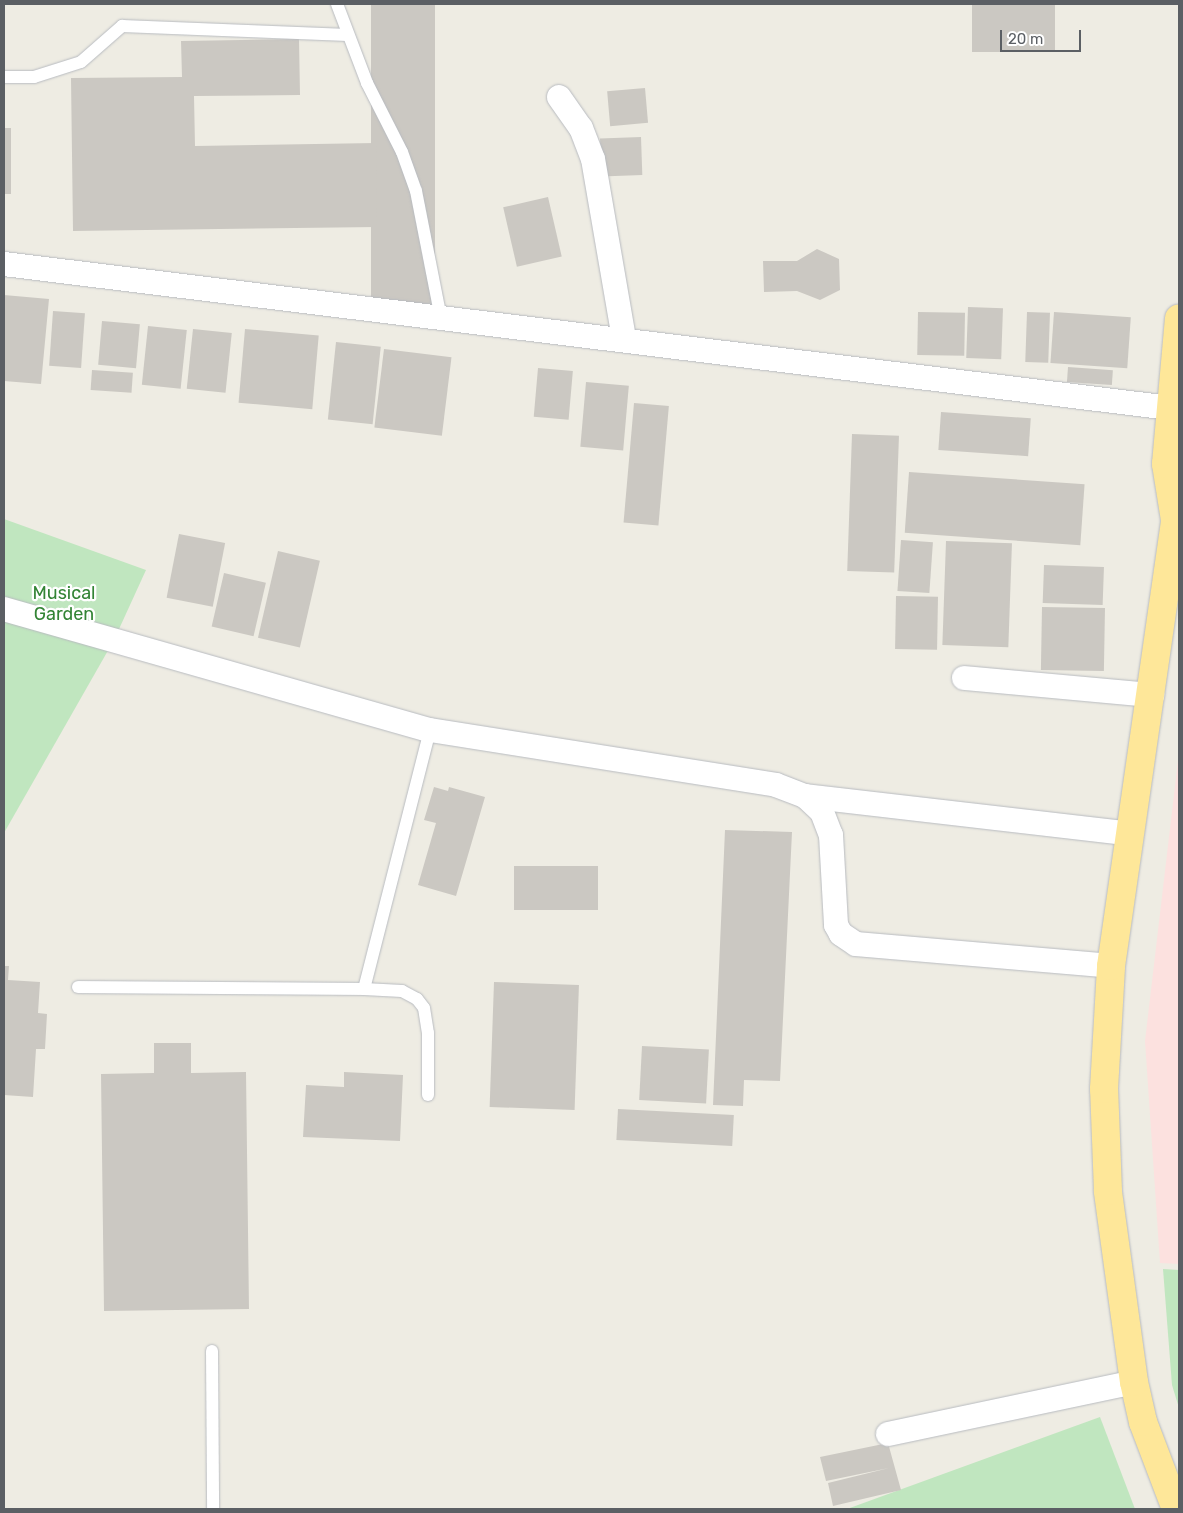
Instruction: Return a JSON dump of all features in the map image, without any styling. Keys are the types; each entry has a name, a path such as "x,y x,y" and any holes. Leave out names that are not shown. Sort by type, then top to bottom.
{"highway":[{"path":"1176,1509 1143,1422 1134,1382 1108,1191 1104,1089 1111,966 1177,518 1166,464 1179,319"}],"street":[{"path":"559,97 581,128 593,159 624,338"},
{"path":"4,264 441,318 624,338 1170,408"},
{"path":"4,608 430,730 776,785 805,796 1131,834"},
{"path":"964,678 1152,695"},
{"path":"805,796 822,812 831,835 836,925 841,934 856,944 1111,966"},
{"path":"888,1434 1134,1382"}],"lane":[{"path":"337,4 348,35 402,152 416,191 441,318"},
{"path":"4,77 34,77 81,62 122,26 348,35"},
{"path":"364,989 430,730"},
{"path":"78,987 364,989 402,991 417,999 424,1008 428,1033 428,1095"},
{"path":"212,1350 213,1509"}],"shaded area":[{"path":"1179,752 1179,1264 1160,1263 1145,1041"}],"green space":[{"name":"Musical Garden","path":"4,519 146,570 114,640 4,833"},
{"path":"1163,1269 1179,1270 1179,1408 1172,1385"},
{"path":"1100,1417 1135,1509 847,1509"}],"building":[{"path":"371,4 435,4 435,305 371,305"},
{"path":"972,4 1055,4 1055,52 972,52"},
{"path":"299,39 300,95 194,96 195,146 376,143 377,227 73,231 71,78 182,77 181,41"},
{"path":"645,88 648,123 610,126 607,91"},
{"path":"4,128 11,128 11,194 4,194"},
{"path":"641,137 642,175 601,176 600,138"},
{"path":"548,197 562,256 517,267 503,207"},
{"path":"817,249 839,259 840,290 820,300 797,291 764,292 763,261 797,261"},
{"path":"4,295 49,299 41,384 4,381"},
{"path":"968,307 1003,308 1001,359 966,358"},
{"path":"53,311 85,313 81,368 49,366"},
{"path":"918,312 965,313 964,356 917,355"},
{"path":"1027,312 1050,313 1048,363 1025,362"},
{"path":"1054,312 1131,317 1127,368 1050,363"},
{"path":"102,321 140,324 136,368 98,365"},
{"path":"148,326 187,330 181,389 142,385"},
{"path":"193,329 232,333 226,393 187,389"},
{"path":"245,329 319,335 312,409 239,403"},
{"path":"336,342 381,347 373,424 328,420"},
{"path":"384,349 451,357 442,436 374,427"},
{"path":"1068,367 1113,370 1112,385 1067,382"},
{"path":"538,368 573,371 569,420 534,417"},
{"path":"92,370 133,373 132,393 91,390"},
{"path":"586,382 629,386 623,451 580,447"},
{"path":"634,403 669,406 658,526 624,523"},
{"path":"941,412 1031,418 1028,456 938,450"},
{"path":"852,434 899,436 894,573 847,571"},
{"path":"909,472 1085,484 1080,545 905,533"},
{"path":"179,534 225,543 213,607 167,598"},
{"path":"901,540 933,542 929,593 897,591"},
{"path":"946,541 1012,543 1008,647 942,645"},
{"path":"278,551 320,561 300,647 258,638"},
{"path":"1044,565 1104,567 1103,605 1043,603"},
{"path":"224,573 266,583 254,636 212,627"},
{"path":"896,596 938,597 937,650 895,649"},
{"path":"1042,607 1105,608 1104,671 1041,670"},
{"path":"434,787 448,791 449,787 485,797 456,896 418,885 436,823 424,820"},
{"path":"725,830 792,832 780,1081 744,1080 743,1106 713,1105"},
{"path":"514,866 598,866 598,910 514,910"},
{"path":"4,966 9,966 8,980 40,982 38,1013 47,1014 45,1049 36,1049 33,1097 4,1095"},
{"path":"494,982 579,985 575,1110 490,1107"},
{"path":"154,1043 191,1043 191,1073 246,1072 249,1309 104,1311 101,1074 154,1073"},
{"path":"642,1046 709,1050 706,1103 639,1100"},
{"path":"344,1072 403,1075 400,1141 303,1137 306,1085 344,1087"},
{"path":"618,1109 734,1115 732,1146 616,1140"},
{"path":"888,1443 901,1490 833,1506 828,1483 889,1468 826,1481 820,1457"}]}
